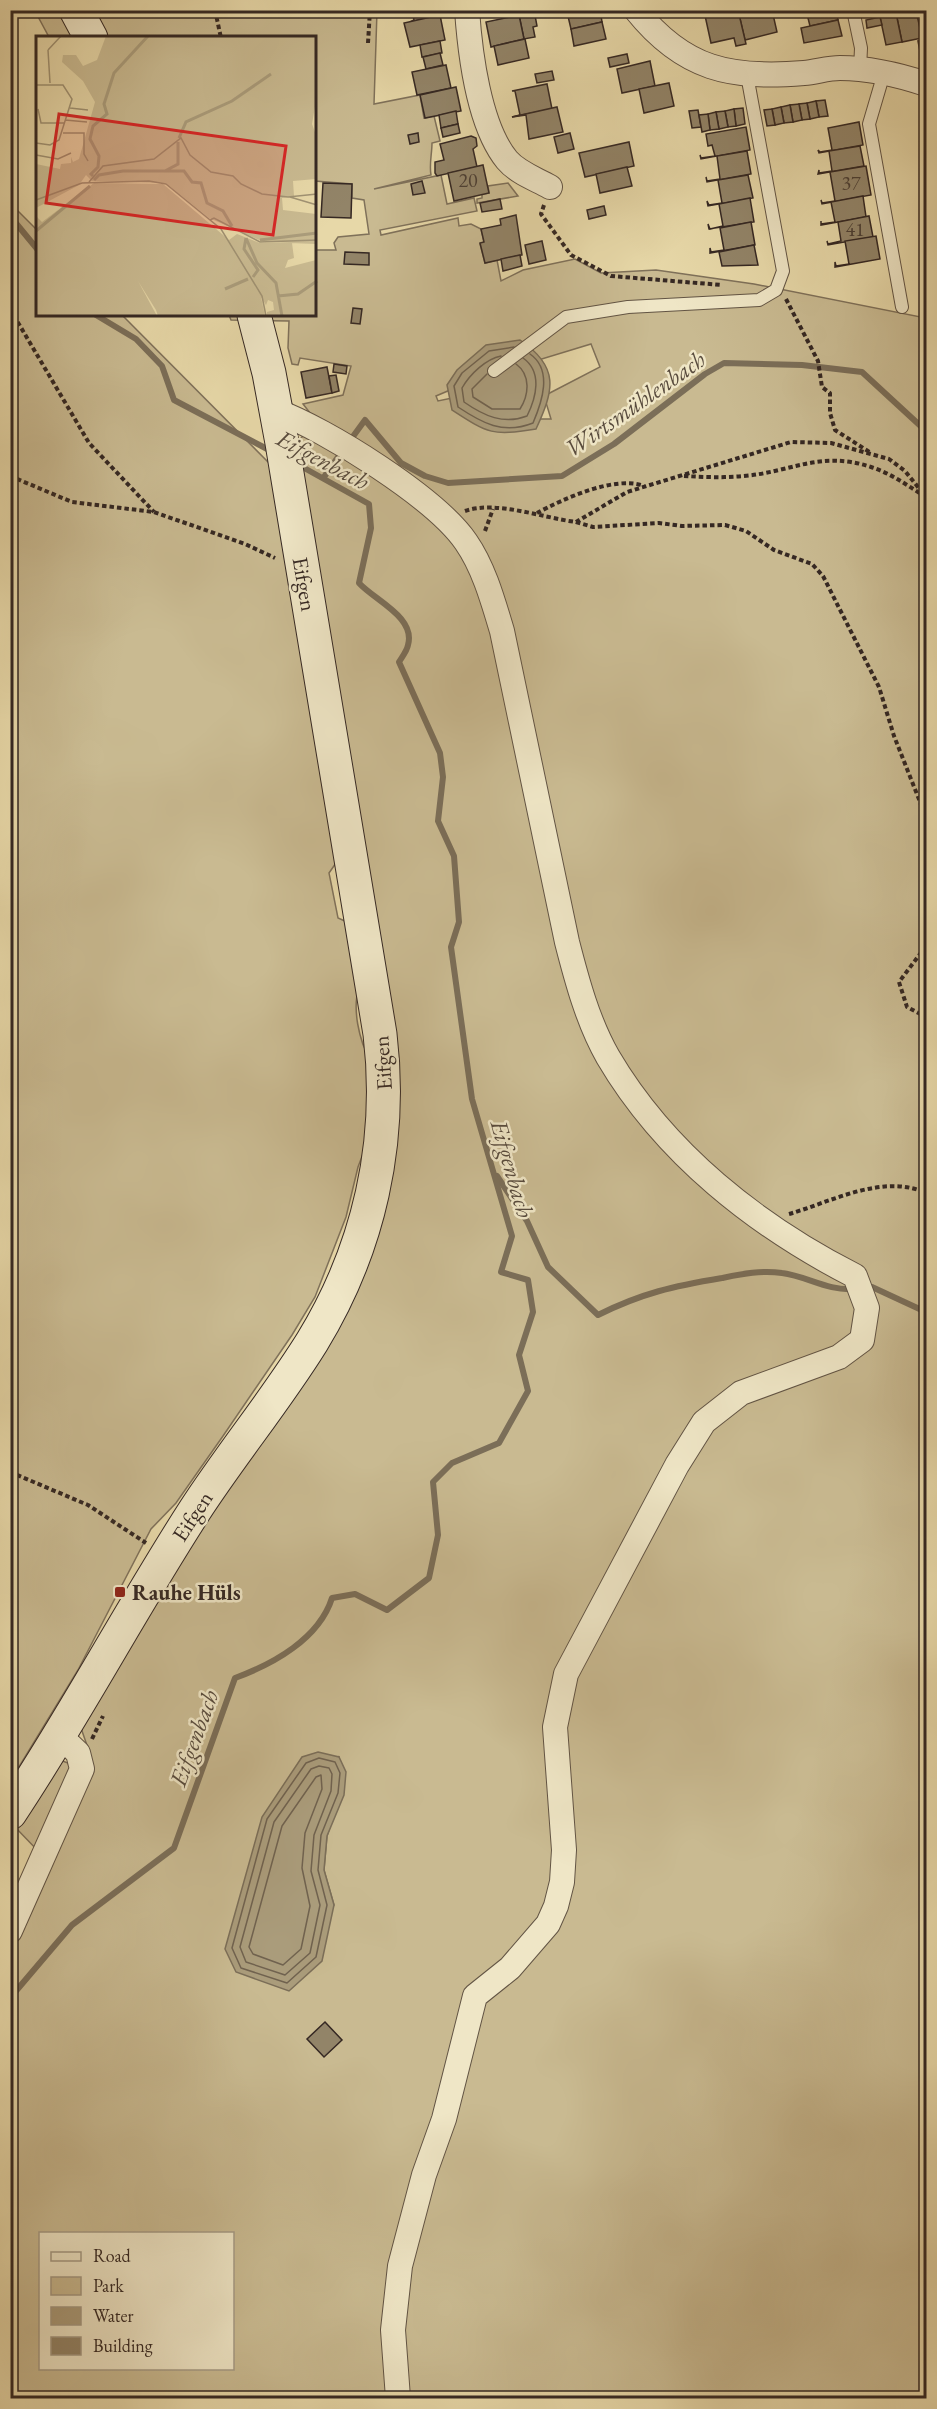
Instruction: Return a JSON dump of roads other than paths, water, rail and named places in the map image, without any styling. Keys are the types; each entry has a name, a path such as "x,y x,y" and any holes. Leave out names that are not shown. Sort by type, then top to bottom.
{"main road":[{"path":"76,10 90,36"},
{"name":"Eifgen","path":"10,1813 196,1509 326,1318 354,1257 367,1220 379,1165 385,1107 380,1034 277,418 254,316"}],"street":[{"path":"467,10 474,64 482,100 499,146 507,161 521,172 550,187"},
{"path":"636,10 652,31 671,47 718,69 747,75 860,69 927,84"},
{"path":"277,418 304,421 400,482 448,519 475,556 502,631 567,942 579,989 608,1057 684,1157 762,1220 795,1243 855,1276 867,1308 862,1340 839,1357 741,1393 704,1422 677,1465 566,1674 555,1727 564,1850 562,1882 556,1906 548,1924 510,1968 475,1996 444,2119 421,2186 400,2266 393,2330 398,2398"},
{"path":"10,1931 77,1782 81,1761 78,1753 59,1735"}],"lane":[{"path":"853,10 861,48 860,69"},
{"path":"884,73 869,124 902,307"},
{"path":"494,371 566,317 628,307 759,300 776,290 783,271 747,75"}],"water":[{"path":"520,340 542,360 550,380 547,402 536,429 510,432 491,431 452,410 447,385 457,370 486,345"},
{"path":"318,1752 339,1757 346,1772 344,1795 327,1836 324,1870 334,1905 322,1961 289,1991 236,1972 225,1949 262,1817 302,1757"}],"waterway":[{"name":"Eifgenbach","path":"10,216 36,248"},
{"name":"Eifgenbach","path":"98,316 136,339 162,366 174,400 271,451"},
{"name":"Wirtsmühlenbach","path":"349,442 365,420 401,463 425,476 448,483 562,476 614,444 705,374 724,363 802,365 862,372 926,431"},
{"name":"Wirtsmühlenbach","path":"324,477 343,450"},
{"name":"Eifgenbach","path":"10,1998 72,1925 174,1848 235,1678 279,1657 306,1638 326,1613 332,1598 355,1594 387,1610 429,1578 438,1535 433,1482 452,1463 499,1443 528,1391 519,1355 533,1312 528,1280 501,1272 512,1236 472,1099 451,947 459,922 454,856 438,821 443,777 440,753 399,662 408,645 409,635 406,626 392,610 359,583 371,528 369,504 297,464"},
{"path":"497,1176 527,1221 548,1267 598,1315 659,1291 752,1273 782,1273 826,1286 854,1289"},
{"path":"864,1288 872,1287 926,1312"}],"place":[{"name":"Rauhe Hüls","path":"120,1592"}]}
